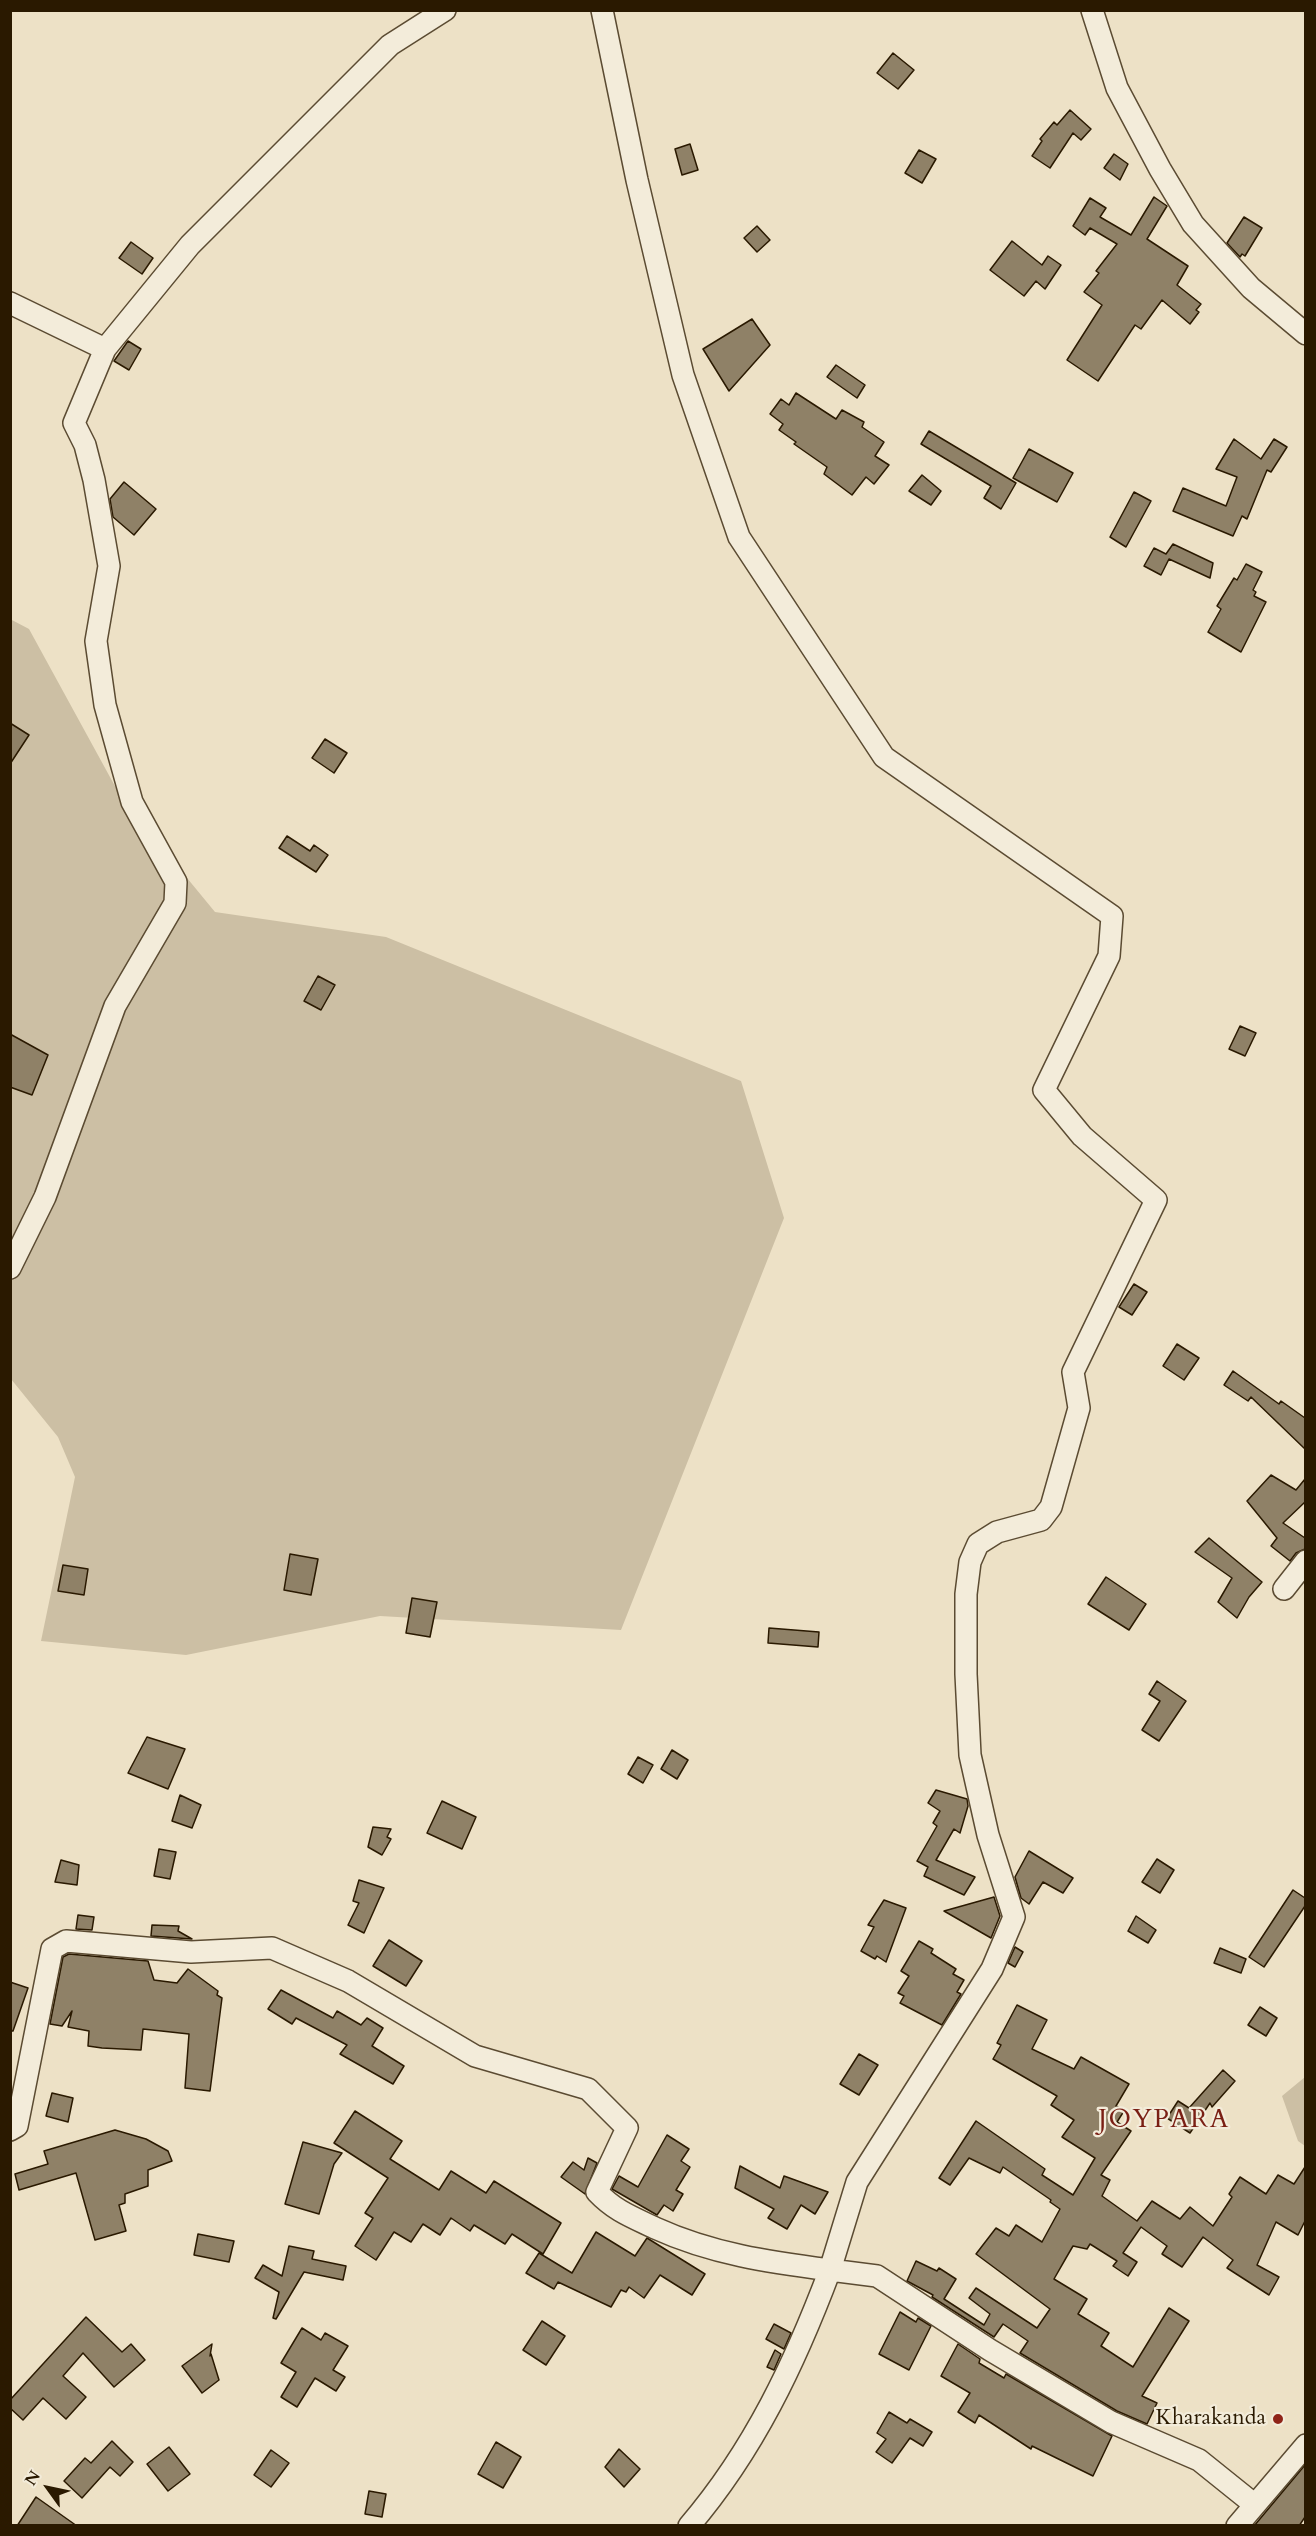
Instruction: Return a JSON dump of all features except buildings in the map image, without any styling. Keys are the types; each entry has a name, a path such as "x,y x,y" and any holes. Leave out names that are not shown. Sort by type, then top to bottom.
{"street":[{"path":"10,1268 45,1197 115,1006 175,903 176,882 132,802 105,705 96,641 110,566 94,480 85,445 74,423 105,349 190,245 390,45 445,10"},
{"path":"602,10 636,180 683,375 739,537 884,757 1112,916 1109,956 1044,1090 1082,1136 1156,1200 1073,1372 1079,1408 1051,1507 1041,1520 997,1532 978,1544 970,1562 966,1594 970,1755 988,1835 1014,1917 992,1969 857,2182 830,2270 801,2346 758,2430 719,2491 689,2526"},
{"path":"1092,10 1117,88 1160,169 1193,224 1251,288 1305,334"},
{"path":"10,303 105,349"},
{"path":"1284,1590 1305,1561"},
{"path":"10,2130 17,2126 52,1949 66,1941 191,1952 272,1948 348,1980 475,2056 588,2089 627,2128 597,2192 614,2209 691,2244 750,2259 877,2276 990,2350 1112,2422 1199,2460 1255,2505"},
{"path":"1237,2526 1305,2445"}],"shaded area":[{"path":"10,619 29,629 122,799 215,912 386,937 741,1081 784,1218 621,1630 380,1616 186,1655 41,1641 75,1477 58,1437 11,1379"},
{"path":"1305,2077 1305,2146 1298,2141 1282,2096"}],"place":[{"name":"Kharakanda","path":"1278,2419"}],"district":[{"name":"JOYPARA","path":"1164,2121"}]}
